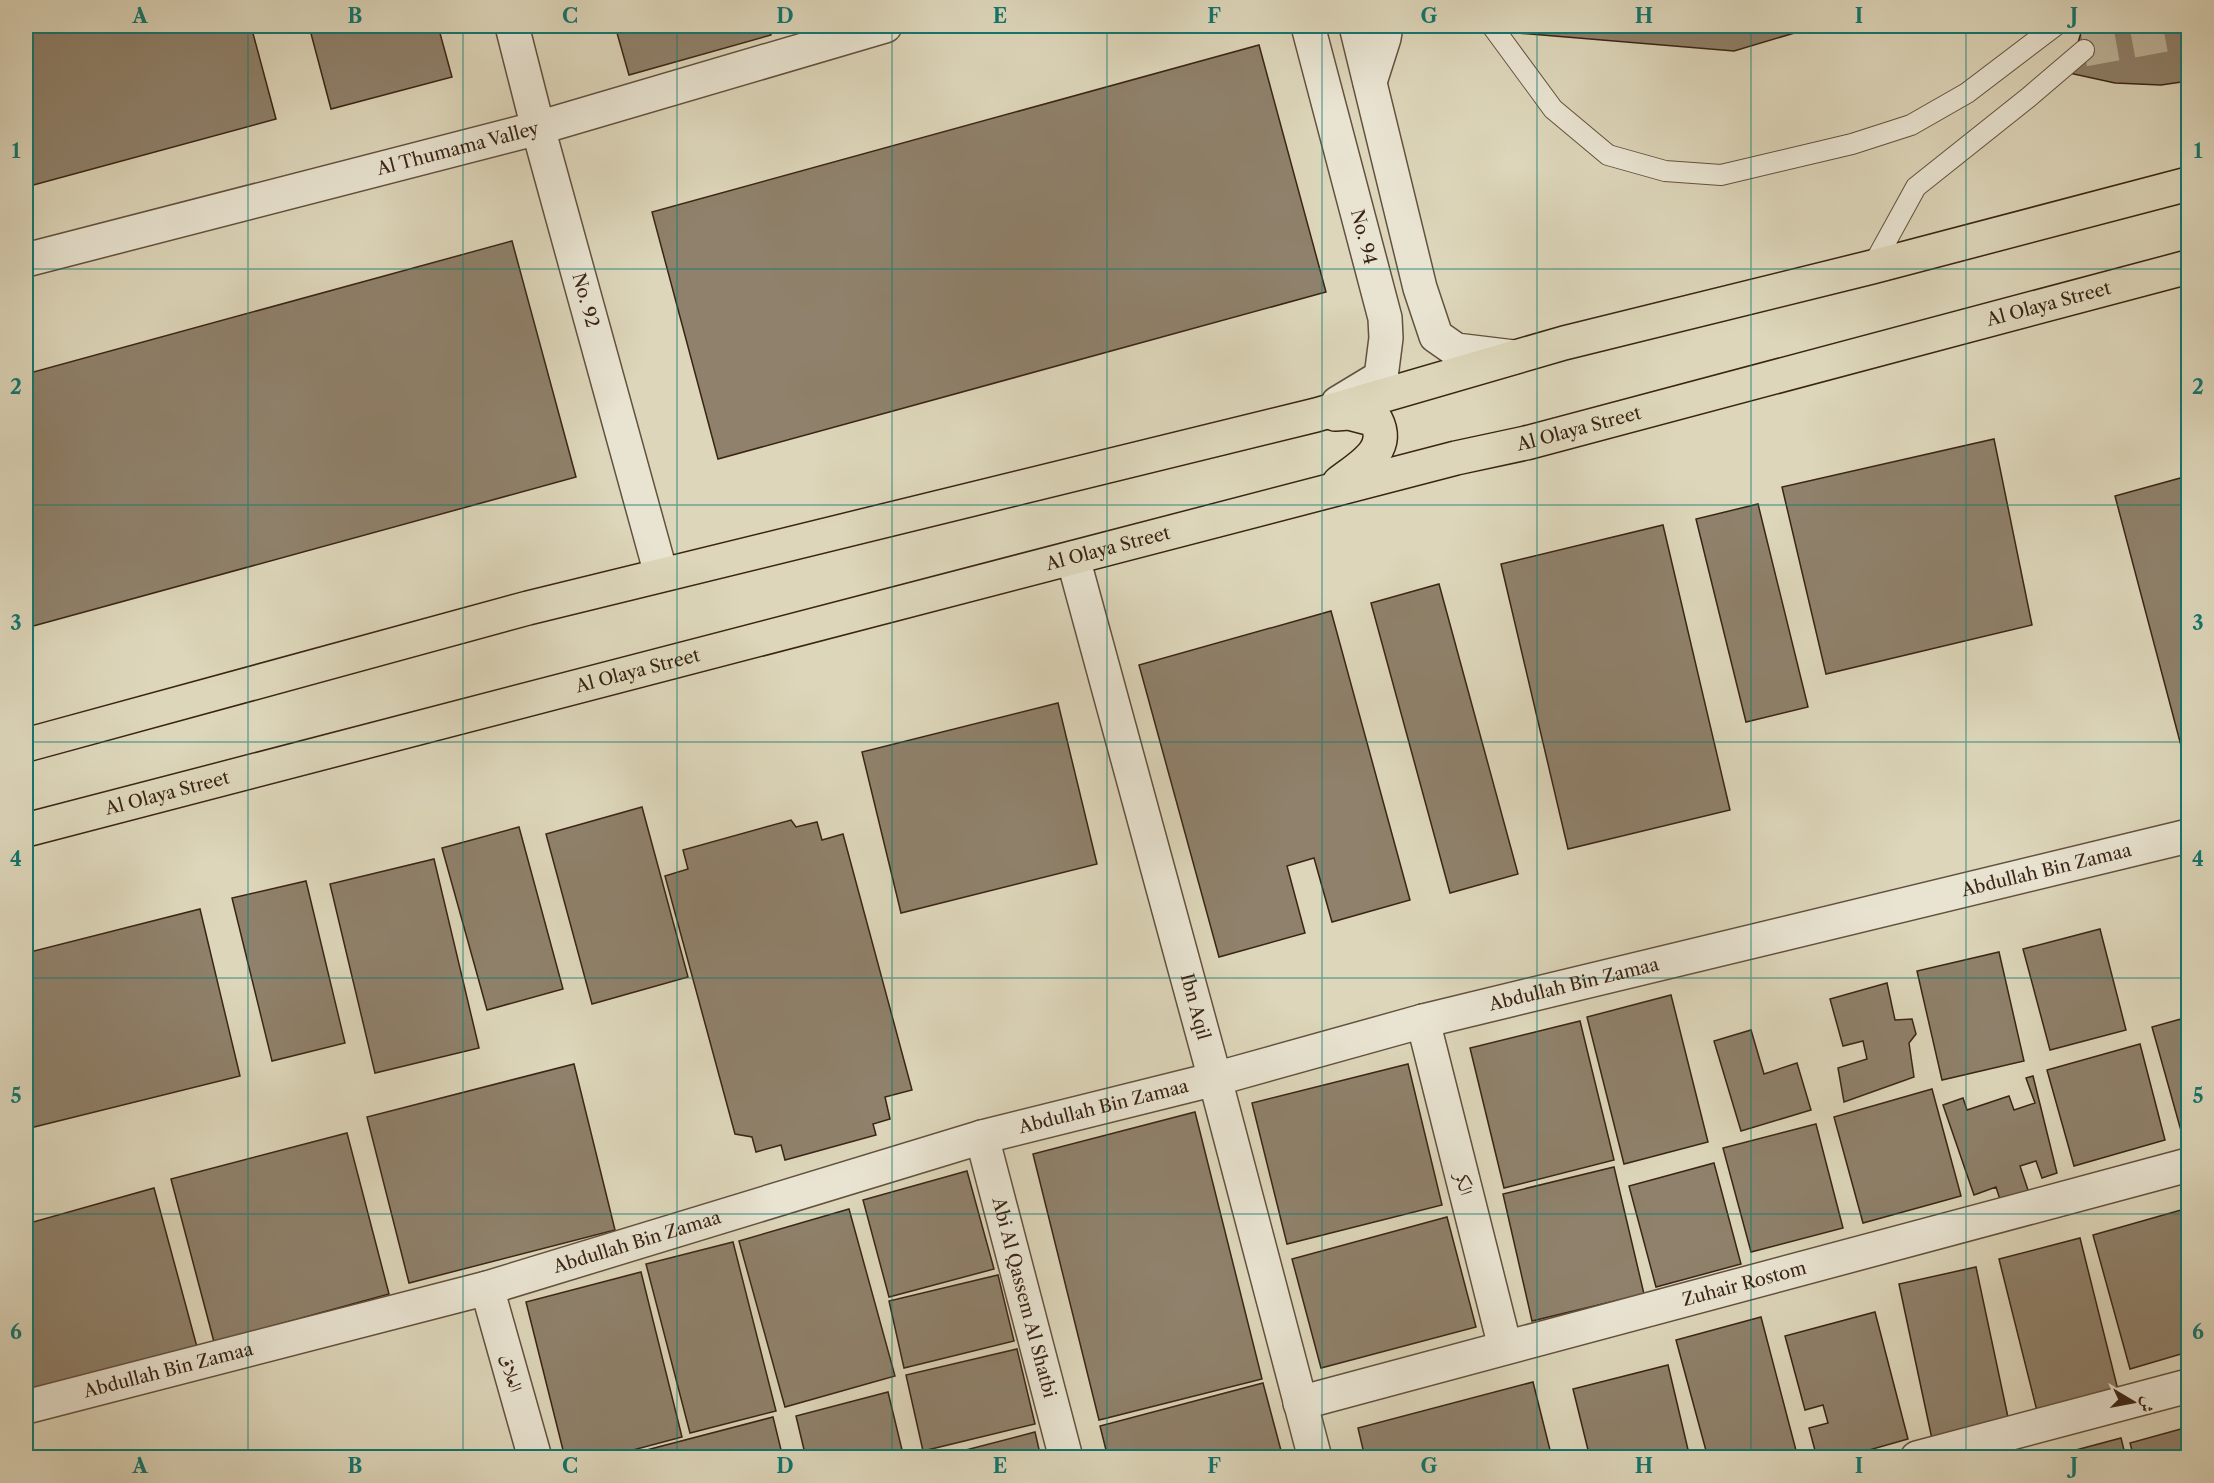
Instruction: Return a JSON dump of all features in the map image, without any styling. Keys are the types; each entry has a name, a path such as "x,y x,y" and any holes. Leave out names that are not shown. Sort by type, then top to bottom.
{"main road":[{"path":"26,745 528,608 1316,415 1514,357 1872,267 2188,184"},
{"name":"Al Olaya Street","path":"26,830 1331,490 1456,458 1526,443 2188,267"},
{"path":"1316,415 1349,413 1376,420 1380,428 1380,446 1371,459 1331,490"}],"street":[{"name":"No. 92","path":"512,26 538,128 662,574"},
{"name":"Al Thumama Valley","path":"26,260 538,128 885,26"},
{"name":"No. 94","path":"1308,26 1385,318 1386,338 1381,377 1316,415"},
{"path":"1356,26 1420,288 1436,336 1456,350 1514,357"},
{"path":"1370,82 1386,26"},
{"name":"Ibn Aqil","path":"1073,558 1215,1079 1315,1458"},
{"name":"Abdullah Bin Zamaa","path":"26,1407 487,1287 982,1137 1215,1079 1423,1021 2188,836"},
{"name":"الكر","path":"1423,1021 1505,1347"},
{"name":"Abi Al Qassem Al Shatbi","path":"982,1137 1066,1458"},
{"name":"Zuhair Rostom","path":"1300,1403 2188,1166"},
{"name":"العلاق","path":"487,1287 535,1458"},
{"path":"1917,1458 2188,1386"}],"lane":[{"path":"1492,26 1553,109 1608,155 1665,171 1721,175 1852,144 1911,125 1967,93 2055,26"},
{"path":"1872,267 1916,187 2084,50"}],"building":[{"path":"34,26 251,26 276,119 26,187 26,28"},
{"path":"309,26 438,26 452,77 331,109"},
{"path":"615,26 769,26 771,35 629,75"},
{"path":"1432,26 1818,26 1734,51"},
{"path":"2083,26 2188,26 2188,81 2161,85 2115,83 2069,73"},
{"path":"1259,45 1326,292 718,459 652,212"},
{"path":"512,241 576,477 26,628 26,374"},
{"path":"1994,439 2032,625 1826,674 1782,487"},
{"path":"2184,477 2188,494 2188,772 2115,496"},
{"path":"1758,504 1808,707 1746,722 1696,519"},
{"path":"1663,525 1730,810 1568,849 1501,564"},
{"path":"1439,584 1518,874 1450,893 1371,603"},
{"path":"1331,611 1410,900 1332,922 1314,858 1287,866 1305,933 1219,957 1139,665"},
{"path":"1058,703 1097,864 901,913 862,752"},
{"path":"642,807 688,977 592,1004 546,834"},
{"path":"791,820 796,827 817,822 822,840 843,834 912,1090 885,1097 890,1119 873,1124 876,1135 785,1160 781,1145 756,1152 752,1137 735,1134 665,876 688,869 683,850"},
{"path":"519,827 563,989 487,1010 442,848"},
{"path":"434,859 479,1048 375,1073 330,884"},
{"path":"306,881 345,1043 272,1061 232,898"},
{"path":"200,909 240,1076 26,1129 26,953"},
{"path":"2100,929 2126,1030 2050,1050 2023,949"},
{"path":"1999,952 2024,1061 1942,1080 1917,971"},
{"path":"1887,983 1895,1020 1912,1019 1916,1034 1909,1043 1914,1077 1844,1102 1838,1068 1867,1059 1863,1041 1843,1046 1830,999"},
{"path":"1671,995 1708,1142 1624,1164 1587,1017"},
{"path":"2188,1017 2188,1137 2183,1138 2152,1027"},
{"path":"1580,1021 1614,1160 1504,1188 1470,1048"},
{"path":"1751,1030 1764,1074 1797,1063 1811,1110 1741,1131 1714,1041"},
{"path":"2140,1044 2165,1140 2074,1166 2047,1070"},
{"path":"574,1064 615,1230 409,1283 367,1117"},
{"path":"1408,1064 1442,1205 1287,1244 1252,1103"},
{"path":"2033,1076 2057,1173 2042,1178 2036,1161 2020,1166 2031,1199 2003,1209 1996,1187 1974,1195 1943,1105 1963,1098 1967,1110 2009,1096 2014,1110 2035,1103 2026,1078"},
{"path":"1932,1089 1961,1196 1863,1223 1834,1117"},
{"path":"1195,1112 1262,1379 1099,1420 1033,1154"},
{"path":"1816,1124 1843,1228 1751,1252 1723,1148"},
{"path":"347,1133 389,1294 214,1342 171,1179"},
{"path":"1714,1163 1741,1264 1656,1287 1629,1186"},
{"path":"1614,1167 1644,1294 1532,1321 1503,1194"},
{"path":"967,1171 994,1269 889,1297 863,1200"},
{"path":"154,1188 197,1347 26,1396 26,1224"},
{"path":"2188,1208 2188,1352 2130,1369 2093,1235"},
{"path":"849,1209 895,1376 785,1407 739,1241"},
{"path":"1447,1217 1476,1327 1321,1368 1292,1259"},
{"path":"2080,1238 2119,1394 2038,1415 1999,1259"},
{"path":"733,1242 776,1411 690,1433 646,1264"},
{"path":"1976,1267 2009,1422 1932,1439 1899,1284"},
{"path":"641,1272 682,1437 603,1458 565,1458 526,1302"},
{"path":"998,1275 1014,1341 904,1368 889,1301"},
{"path":"1875,1312 1908,1439 1841,1458 1817,1458 1809,1428 1828,1423 1823,1405 1805,1410 1785,1336"},
{"path":"1761,1317 1798,1458 1708,1458 1676,1340"},
{"path":"1017,1349 1035,1424 923,1451 906,1375"},
{"path":"1668,1365 1690,1458 1590,1458 1573,1389"},
{"path":"1533,1382 1552,1458 1365,1458 1358,1428"},
{"path":"1263,1383 1283,1458 1108,1458 1100,1426"},
{"path":"888,1392 904,1458 806,1458 796,1416"},
{"path":"773,1417 783,1458 616,1458"},
{"path":"2188,1427 2188,1458 2134,1458 2130,1443"},
{"path":"1035,1432 1041,1458 935,1458"},
{"path":"2121,1438 2126,1458 2046,1458"}],"tunnel":[{"path":"2084,50 2188,31"}]}
